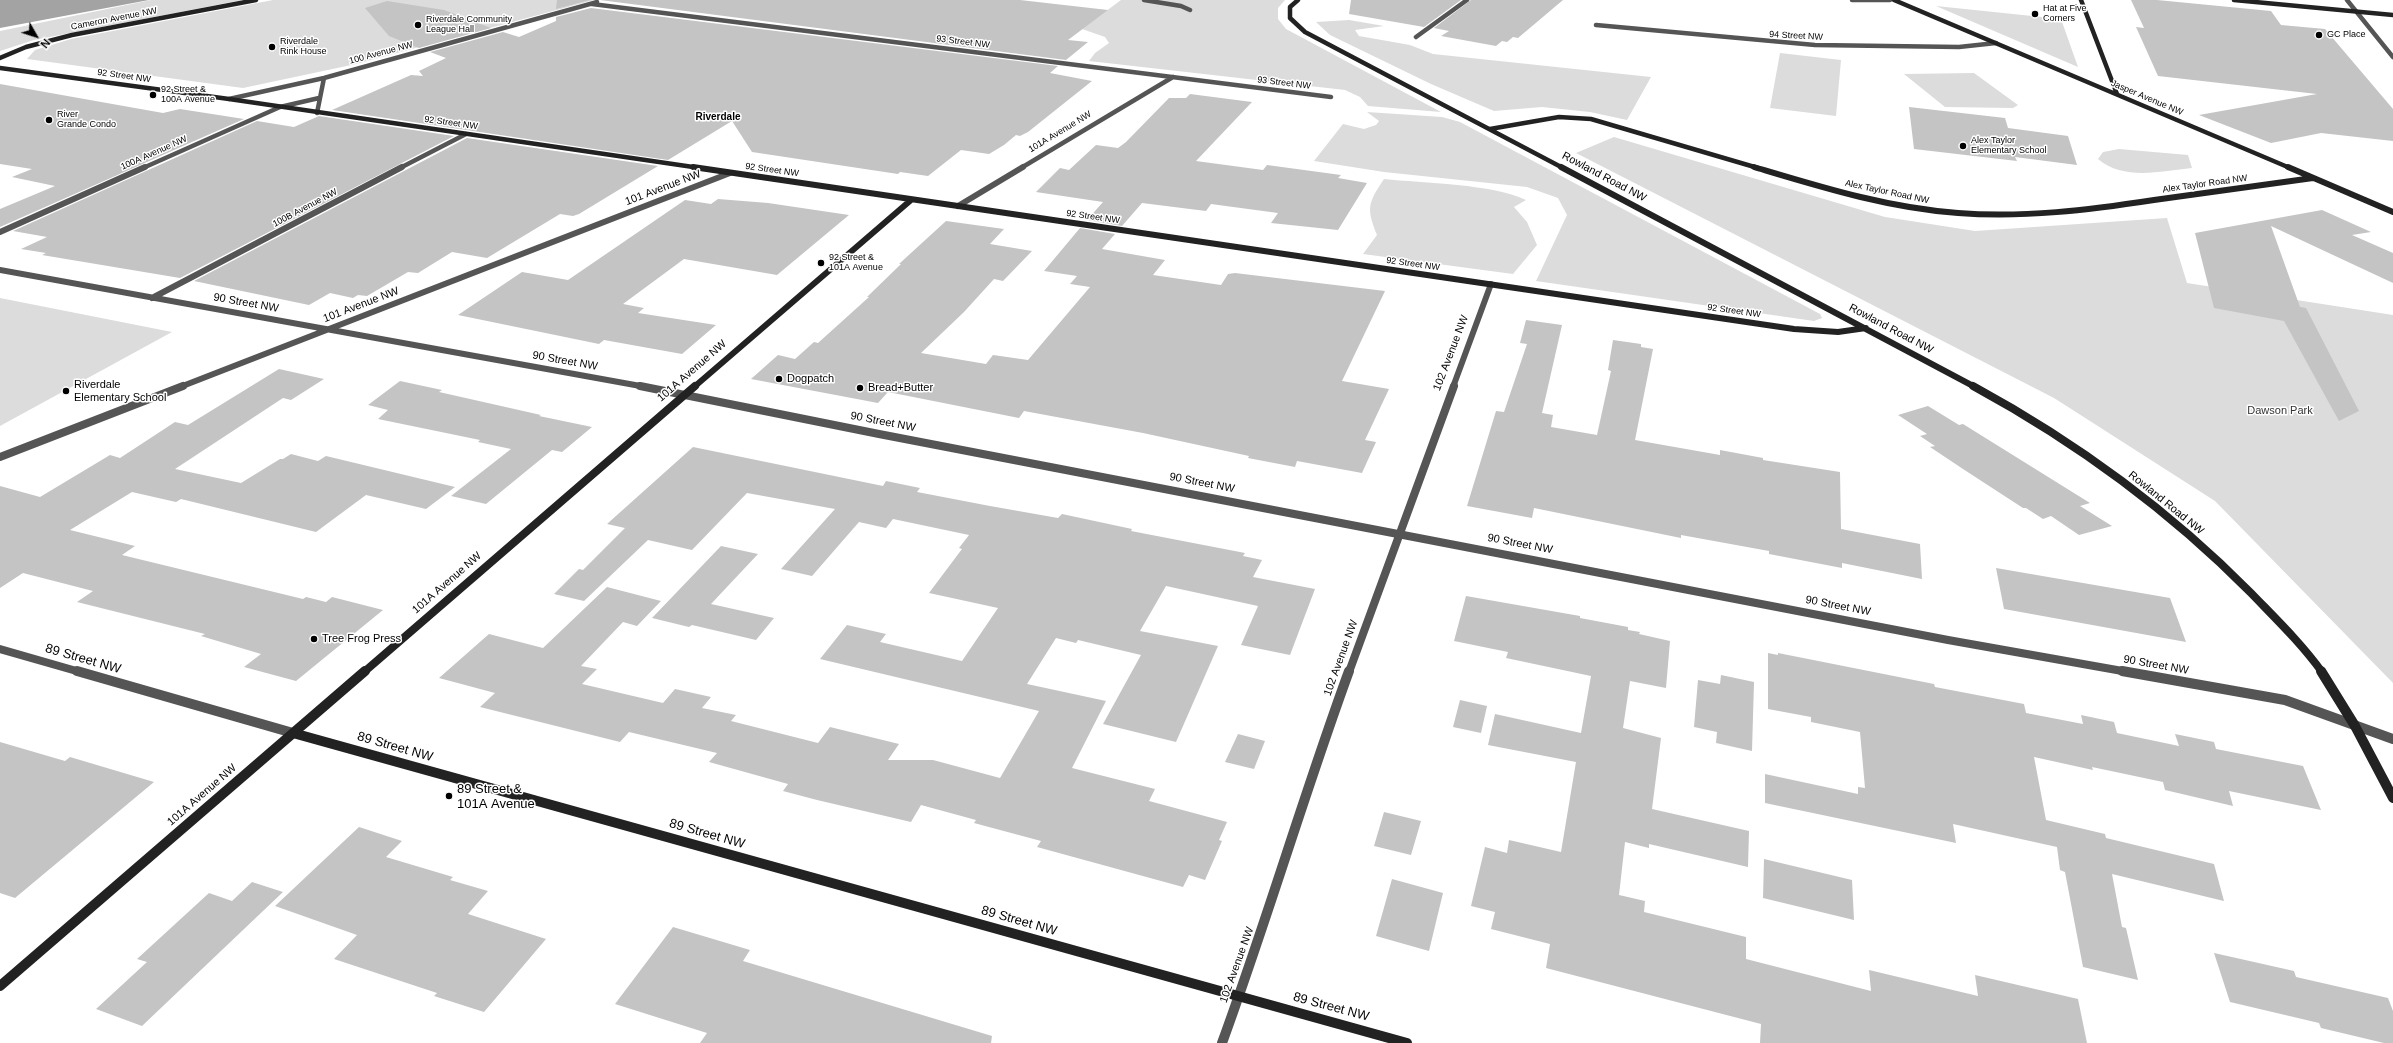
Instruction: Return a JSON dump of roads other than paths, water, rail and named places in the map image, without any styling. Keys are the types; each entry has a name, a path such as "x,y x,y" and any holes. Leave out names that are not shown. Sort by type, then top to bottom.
{"street":[{"name":"Cameron Avenue NW","path":"0,58 26,47 72,35 256,0"},
{"name":"100 Avenue NW","path":"229,99 324,78 605,0"},
{"path":"1144,0 1181,6 1190,10"},
{"name":"Rowland Road NW","path":"1298,0 1290,7 1290,18 1305,32 1866,328 2014,408 2082,451 2165,513 2220,562 2304,646 2356,726 2393,798"},
{"path":"1416,37 1467,0"},
{"path":"1852,0 1890,0"},
{"name":"Jasper Avenue NW","path":"1894,0 2393,212"},
{"path":"2081,0 2117,94"},
{"path":"2234,0 2393,15"},
{"path":"2347,0 2355,12 2393,57"},
{"name":"93 Street NW","path":"592,4 1331,97"},
{"name":"94 Street NW","path":"1596,25 1807,45 1959,47 1996,43"},
{"name":"92 Street NW","path":"0,68 229,99 1794,329 1838,332 1866,328"},
{"name":"101A Avenue NW","path":"958,206 1173,77"},
{"path":"317,113 324,78"},
{"name":"100A Avenue NW","path":"0,232 280,107 319,98"},
{"name":"Alex Taylor Road NW","path":"1490,129 1560,116 1591,119 1781,175 1870,198 1915,208 1993,215 2049,214 2086,210 2313,178"},
{"name":"100B Avenue NW","path":"152,298 466,134"},
{"name":"101 Avenue NW","path":"0,457 730,173"},
{"name":"101A Avenue NW","path":"0,986 911,200"},
{"name":"90 Street NW","path":"0,270 685,394 879,434 1399,532 1948,640 2285,700 2393,740"},
{"name":"102 Avenue NW","path":"1222,1043 1256,950 1328,728 1491,284"},
{"name":"89 Street NW","path":"0,649 293,733 1407,1043"}],"place":[{"name":"Hat at Five Corners","path":"2035,14"},
{"name":"Riverdale Community League Hall","path":"418,25"},
{"name":"GC Place","path":"2319,35"},
{"name":"Riverdale Rink House","path":"272,47"},
{"name":"92 Street & 100A Avenue","path":"153,95"},
{"name":"River Grande Condo","path":"49,120"},
{"name":"Alex Taylor Elementary School","path":"1963,146"},
{"name":"92 Street & 101A Avenue","path":"821,263"},
{"name":"Dogpatch","path":"779,379"},
{"name":"Bread+Butter","path":"860,388"},
{"name":"Riverdale Elementary School","path":"66,391"},
{"name":"Tree Frog Press","path":"314,639"},
{"name":"89 Street & 101A Avenue","path":"449,796"}],"district":[{"name":"Riverdale","path":"718,117"}],"park label":[{"name":"Dawson Park","path":"2280,411"}]}
